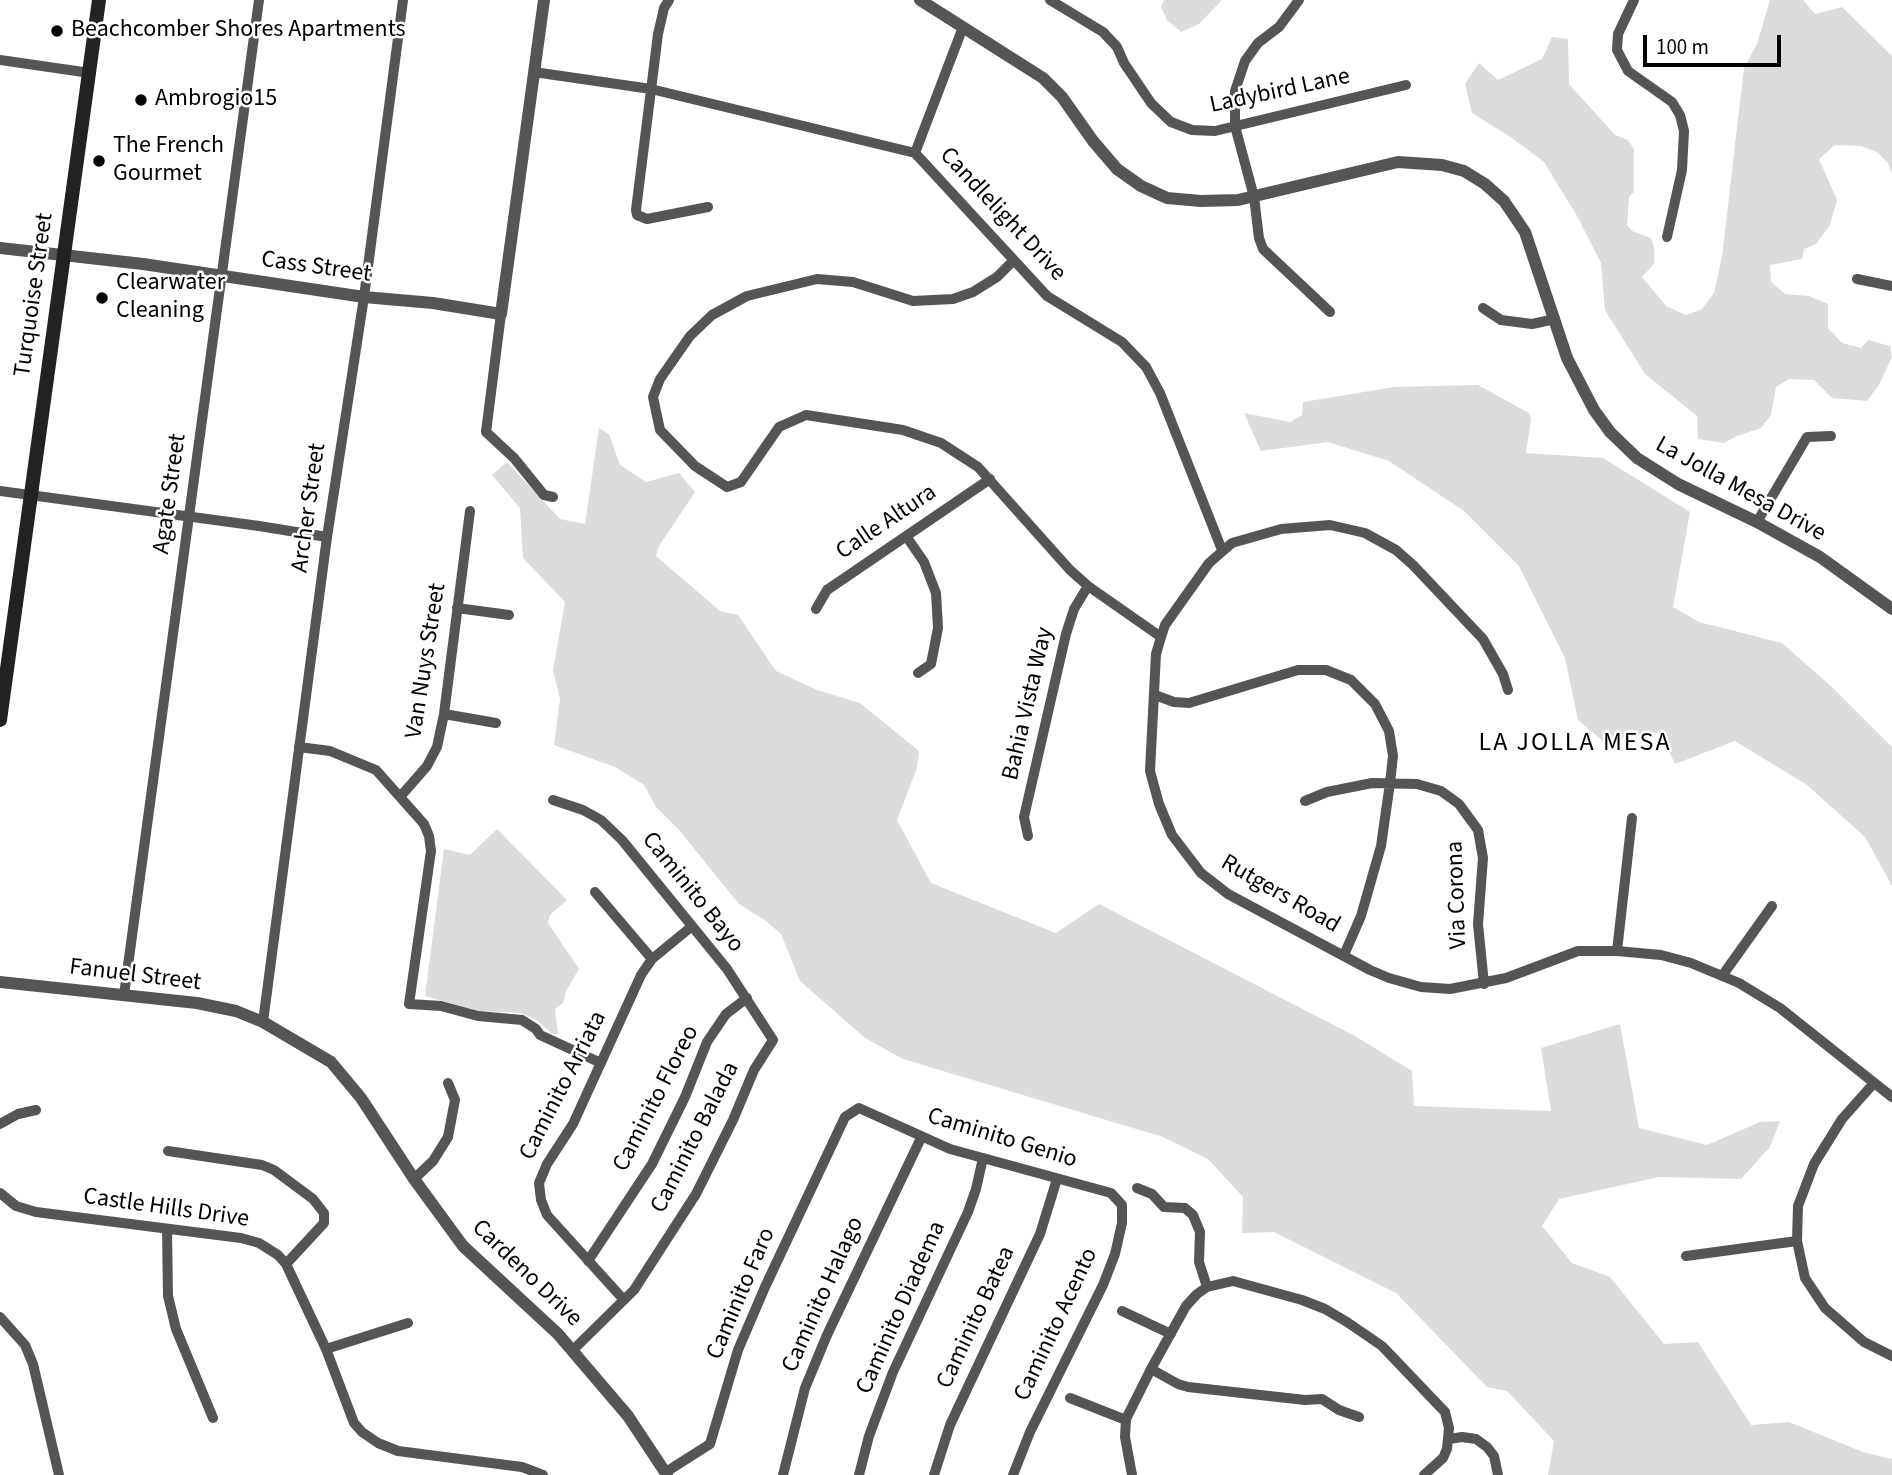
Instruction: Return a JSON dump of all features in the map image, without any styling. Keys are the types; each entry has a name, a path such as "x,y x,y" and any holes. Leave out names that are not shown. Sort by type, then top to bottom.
{"main road":[{"name":"Turquoise Street","path":"0,720 99,0"}],"street":[{"name":"Agate Street","path":"124,995 259,0"},
{"name":"Archer Street","path":"263,1022 327,537 364,297 403,0"},
{"path":"544,0 486,432 514,458 544,495 553,497"},
{"path":"669,0 664,8 658,33 636,210 638,215 647,219 708,207"},
{"name":"La Jolla Mesa Drive","path":"920,0 1043,78 1062,97 1117,169 1141,186 1167,198 1238,200 1398,162 1442,164 1464,171 1485,184 1504,201 1525,232 1578,383 1610,432 1637,458 1678,484 1757,522 1820,557 1892,608"},
{"name":"Ladybird Lane","path":"1050,0 1103,32 1117,47 1124,63 1151,103 1171,122 1192,131 1215,131 1406,85"},
{"path":"1299,0 1279,27 1258,43 1245,61 1235,91 1234,126 1254,197 1263,249 1330,312"},
{"path":"1634,0 1618,34 1617,50 1628,71 1672,102 1680,115 1684,131 1682,170 1667,237"},
{"path":"915,153 962,27"},
{"path":"0,60 90,73"},
{"name":"Candlelight Drive","path":"534,72 651,89 915,153 1047,296 1122,342 1146,368 1160,393 1222,550"},
{"name":"Cass Street","path":"0,248 501,314"},
{"path":"1014,260 997,276 973,292 953,299 913,301 853,282 817,279 747,296 712,315 690,336 660,379 653,397 660,430 695,466 727,487 741,482 779,427 806,415 903,430 941,443 978,467 1070,570 1088,586 1161,637 1165,625 1209,564 1233,543 1281,529 1330,525 1365,533 1396,550 1413,565 1483,639 1503,674 1508,690"},
{"path":"1857,279 1892,286"},
{"path":"1483,309 1501,320 1532,324 1555,319"},
{"path":"1757,522 1807,437 1831,436"},
{"name":"Calle Altura","path":"816,610 827,590 990,479"},
{"path":"0,491 327,537"},
{"name":"Van Nuys Street","path":"400,797 411,786 437,747 444,714 470,511"},
{"path":"906,537 924,562 936,593 938,628 934,654 931,664 918,673"},
{"name":"Bahia Vista Way","path":"1028,836 1024,817 1066,634 1074,609 1088,586"},
{"path":"457,608 509,615"},
{"name":"Rutgers Road","path":"1161,637 1156,654 1150,771 1159,804 1172,835 1202,873 1228,894 1389,978 1421,986 1450,989 1484,984 1578,951 1661,955 1691,963 1739,983 1780,1008 1892,1097"},
{"path":"1155,695 1174,702 1189,703 1298,670 1326,670 1351,680 1376,704 1389,730 1393,756 1391,783 1381,846 1361,916 1344,955"},
{"path":"444,714 496,723"},
{"path":"299,747 330,751 376,770 424,824 429,836 430,851 408,1004 441,1006 478,1016 522,1020 540,1035 601,1063"},
{"name":"Via Corona","path":"1305,801 1327,792 1372,783 1391,783 1417,784 1441,791 1460,804 1478,830 1483,858 1478,924 1484,984"},
{"name":"Caminito Bayo","path":"553,800 583,810 601,820 622,840 727,969 773,1040"},
{"path":"1617,951 1632,818"},
{"path":"595,892 652,959"},
{"path":"1722,976 1772,906"},
{"name":"Caminito Arriata","path":"624,1300 547,1215 541,1200 539,1183 547,1164 573,1124 641,975 652,959 691,927"},
{"name":"Fanuel Street","path":"0,982 197,1003 236,1011 263,1022"},
{"name":"Caminito Floreo","path":"588,1261 652,1164 685,1097 707,1042 726,1014 747,998"},
{"name":"Cardeno Drive","path":"263,1022 331,1062 361,1098 414,1179 463,1246 550,1325 573,1350 628,1416 667,1474"},
{"name":"Caminito Balada","path":"573,1350 635,1290 696,1194 733,1120 754,1070 773,1040"},
{"path":"414,1179 433,1161 448,1137 455,1100 448,1083"},
{"path":"1874,1083 1842,1118 1814,1164 1798,1206 1797,1241 1805,1278 1825,1308 1864,1342 1892,1356"},
{"name":"Caminito Genio","path":"845,1117 859,1108 950,1149 1111,1193"},
{"path":"0,1124 19,1114 37,1110"},
{"name":"Caminito Faro","path":"667,1474 710,1444 744,1337 845,1117"},
{"name":"Caminito Halago","path":"783,1475 805,1388 827,1335 921,1138"},
{"path":"168,1151 262,1165 274,1170 313,1199 324,1213 324,1223 286,1264"},
{"name":"Caminito Diadema","path":"859,1475 869,1436 893,1372 968,1212 983,1158"},
{"name":"Caminito Batea","path":"934,1475 950,1425 1040,1234 1057,1179"},
{"path":"1137,1188 1152,1194 1164,1207 1185,1208 1194,1215 1200,1232 1199,1262 1207,1287"},
{"name":"Castle Hills Drive","path":"0,1193 16,1206 36,1212 241,1238 259,1243 278,1255 286,1264 326,1349 354,1423 362,1432 378,1443 398,1451 503,1470 522,1467 543,1475"},
{"name":"Caminito Acento","path":"1013,1475 1030,1432 1103,1285 1115,1254 1123,1214 1122,1205 1111,1193"},
{"path":"167,1228 168,1296 176,1329 213,1418"},
{"path":"1686,1256 1797,1241"},
{"path":"1132,1475 1125,1437 1126,1420 1151,1369 1186,1306 1197,1294 1207,1287 1233,1281 1302,1300 1348,1322 1382,1346 1445,1412 1450,1439 1443,1458 1424,1475"},
{"path":"1122,1311 1171,1334"},
{"path":"0,1317 25,1345 33,1364 59,1475"},
{"path":"326,1349 408,1324"},
{"path":"1151,1369 1188,1387 1305,1400 1322,1399 1339,1410 1359,1417"},
{"path":"1070,1398 1126,1420"},
{"path":"1450,1439 1476,1439 1487,1447 1494,1456 1498,1475"}],"shaded area":[{"path":"1164,0 1222,0 1199,24 1181,32 1167,20 1161,7"},
{"path":"1770,0 1803,0 1815,14 1842,7 1892,56 1892,175 1888,163 1877,152 1861,146 1835,145 1819,159 1837,200 1830,225 1816,244 1804,249 1802,259 1770,265 1771,282 1785,294 1809,296 1828,304 1828,328 1842,343 1861,348 1868,340 1890,346 1892,357 1879,385 1867,401 1832,398 1814,380 1789,379 1776,387 1771,415 1761,428 1724,443 1698,439 1697,416 1645,374 1605,310 1601,263 1577,216 1544,162 1472,113 1465,84 1479,63 1498,80 1542,59 1552,37 1568,39 1569,84 1615,135 1628,140 1634,149 1634,192 1629,197 1627,225 1632,231 1651,238 1654,248 1654,264 1642,277 1666,306 1686,315 1702,309 1714,293 1722,257 1744,68 1757,44"},
{"path":"1478,385 1529,413 1531,420 1526,453 1603,458 1690,512 1673,607 1699,622 1782,643 1833,688 1892,747 1892,886 1865,837 1807,785 1735,741 1675,764 1660,732 1604,742 1578,720 1565,658 1519,566 1464,511 1389,461 1328,442 1261,451 1244,413 1290,422 1302,415 1303,402 1394,387"},
{"path":"599,428 609,434 620,465 646,482 679,473 695,492 659,546 656,556 720,611 738,615 776,671 817,690 860,703 919,751 917,768 897,820 931,883 1056,933 1099,904 1355,1036 1412,1071 1414,1106 1551,1111 1541,1048 1620,1024 1639,1128 1707,1145 1760,1122 1780,1121 1770,1147 1741,1179 1659,1177 1559,1199 1542,1226 1572,1263 1610,1277 1664,1344 1698,1342 1751,1425 1789,1422 1863,1452 1892,1459 1892,1475 1548,1475 1554,1441 1507,1391 1487,1387 1396,1293 1274,1232 1242,1233 1243,1197 1208,1159 1163,1137 903,1059 865,1038 800,981 781,934 739,904 679,830 656,807 644,785 615,767 554,745 560,699 553,670 565,602 523,558 520,508 492,475 507,462 560,519 585,524"},
{"path":"497,829 567,900 550,915 548,923 579,969 566,991 563,1003 555,1009 558,1034 553,1034 536,1020 520,1013 478,1011 425,996 444,849 470,855"}],"place":[{"name":"Beachcomber Shores Apartments","path":"57,31"},
{"name":"Ambrogio15","path":"141,100"},
{"name":"The French Gourmet","path":"99,161"},
{"name":"Clearwater Cleaning","path":"102,298"}],"district":[{"name":"LA JOLLA MESA","path":"1575,744"}]}
